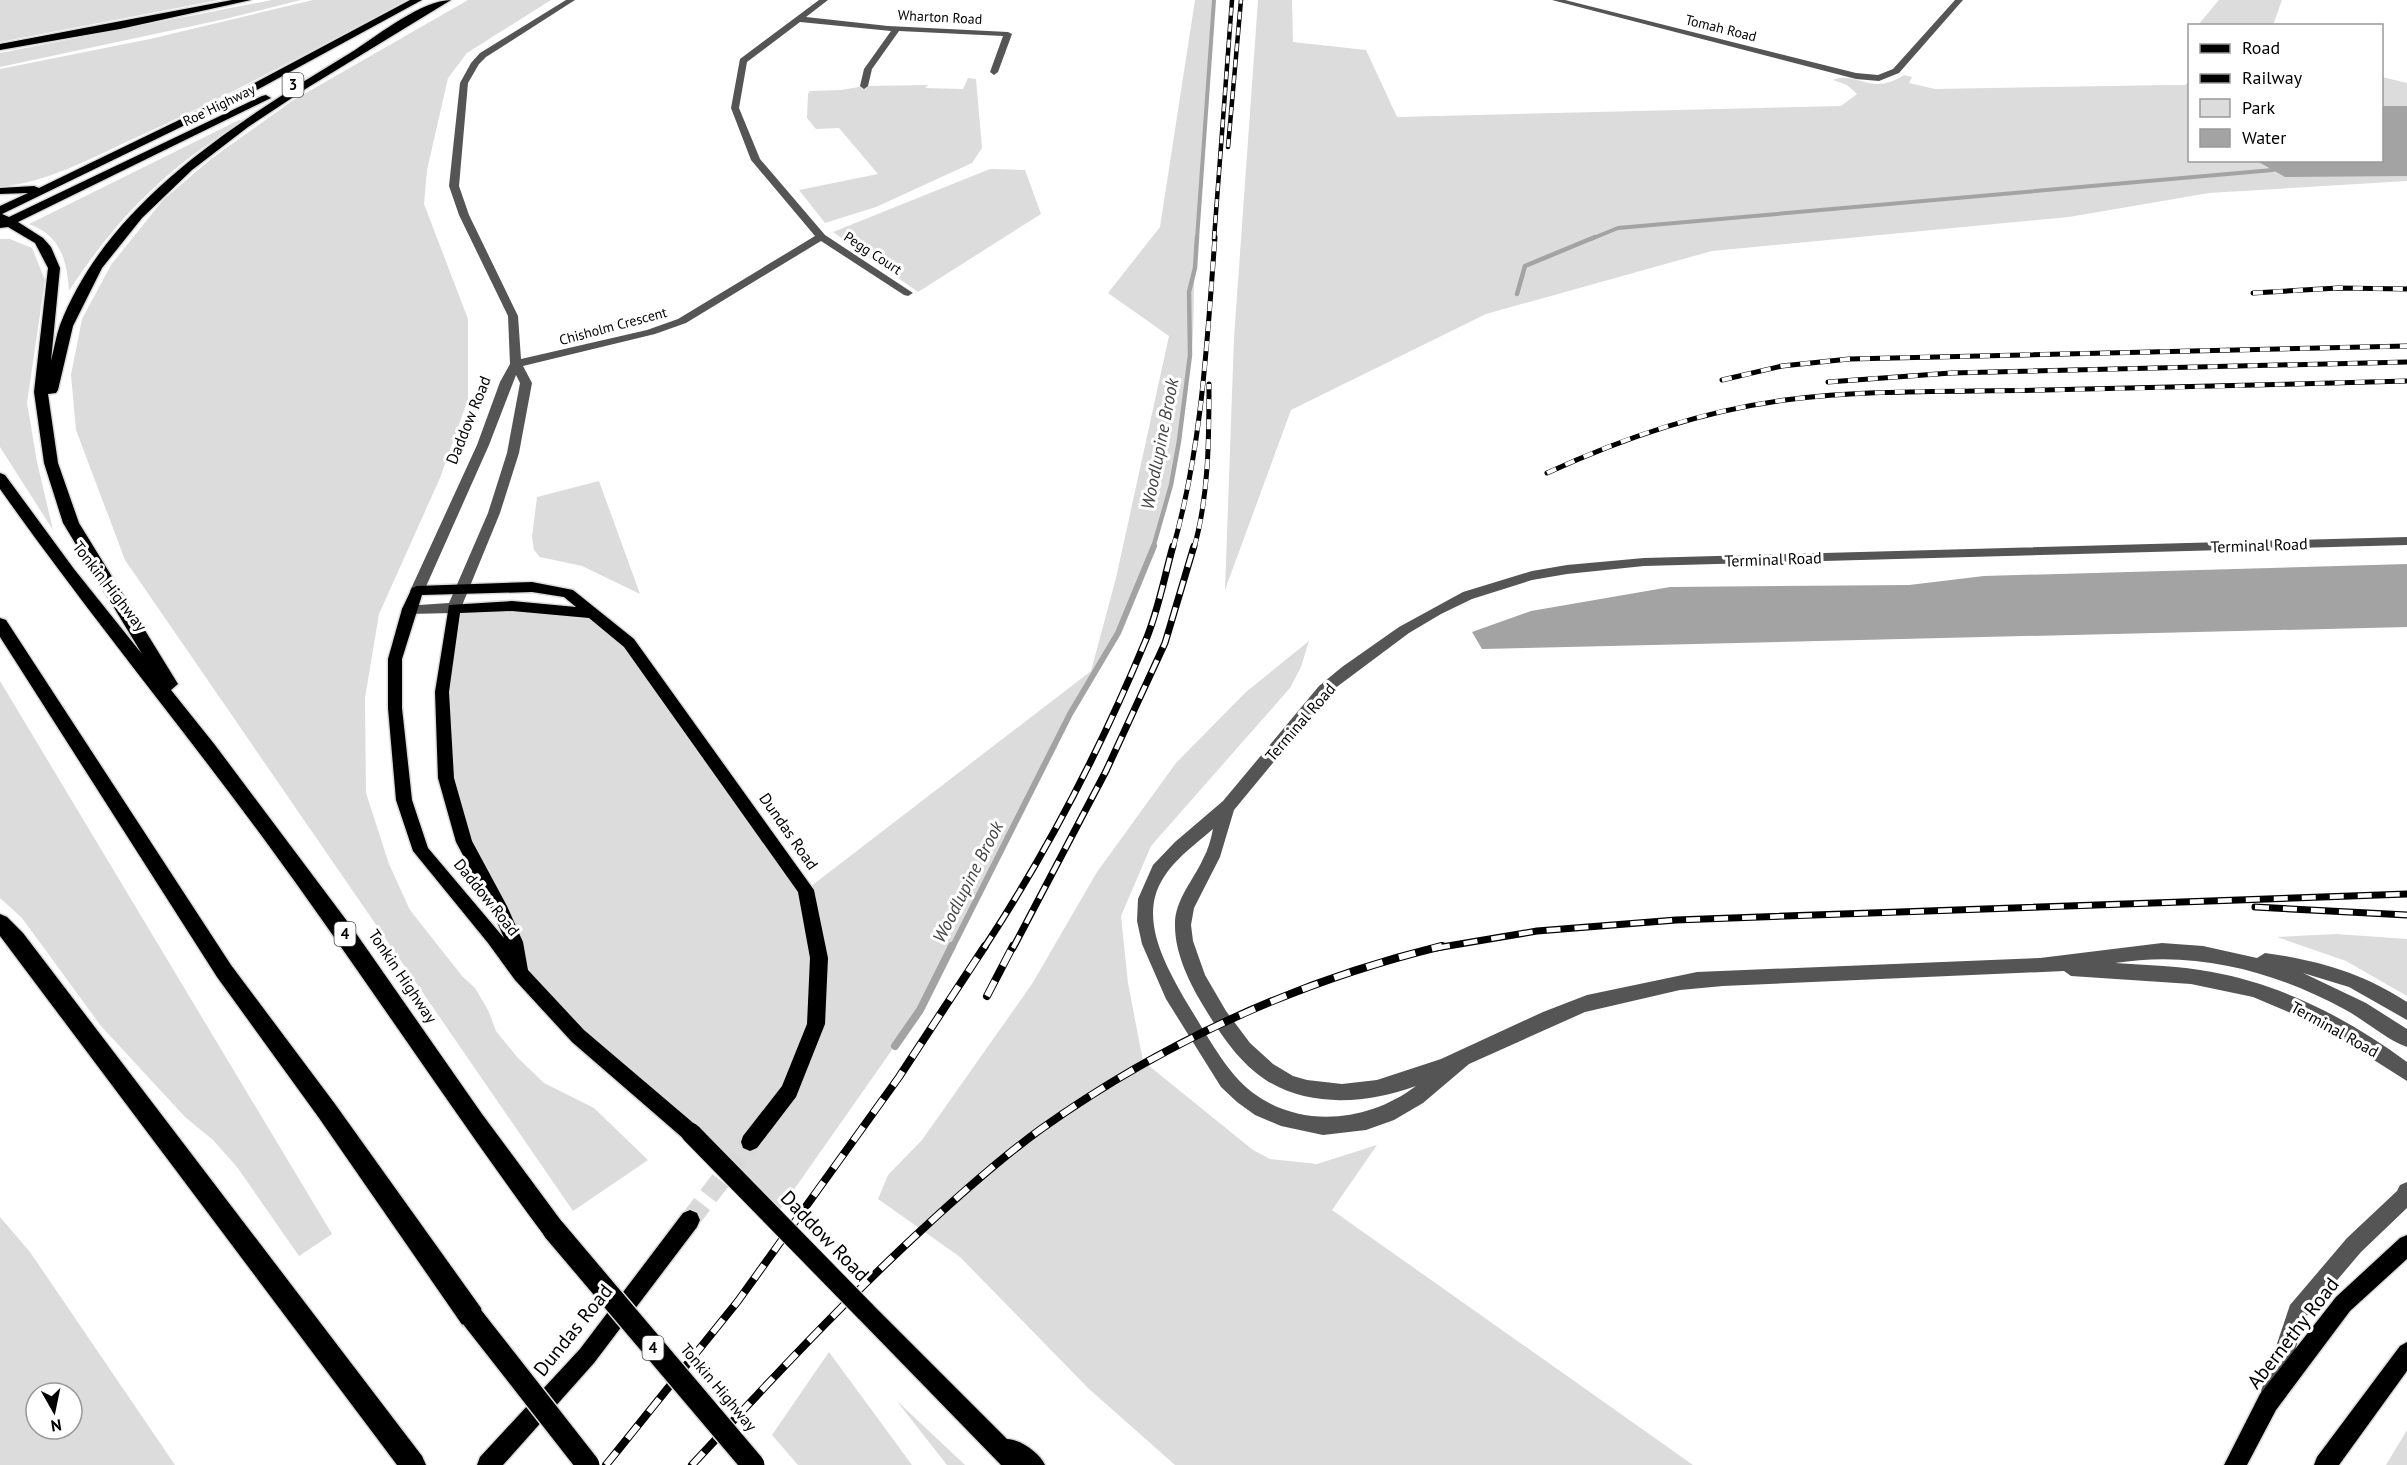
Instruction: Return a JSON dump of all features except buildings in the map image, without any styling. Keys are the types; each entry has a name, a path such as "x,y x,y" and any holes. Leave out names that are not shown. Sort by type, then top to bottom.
{"highway":[{"path":"0,47 120,26 246,0"},
{"name":"Roe Highway","path":"0,211 249,90 417,0"},
{"name":"Roe Highway","path":"2,222 168,148 290,87 446,0"},
{"path":"47,440 51,386 63,337 77,303 95,270 127,228 160,191 254,118 415,17"},
{"path":"0,191 31,190 61,182"},
{"path":"2,222 26,230 41,242 48,249 54,268 41,392 51,463 70,523 209,750"},
{"name":"Tonkin Highway","path":"0,478 68,573 209,750 346,935 474,1122 554,1230 753,1465"},
{"path":"0,624 224,971 327,1111 472,1317 588,1465"},
{"path":"0,923 16,939 409,1459"}],"main road":[{"name":"Dundas Road","path":"417,591 532,587 568,593 629,643 806,890 819,958 816,1024 789,1091 750,1142"},
{"name":"Daddow Road","path":"417,591 409,609 395,659 394,708 404,800 421,850 494,938 521,975 578,1036 691,1133 1017,1465"},
{"path":"454,609 512,606 591,614"},
{"name":"Daddow Road","path":"454,609 442,692 446,778 464,842 499,906 514,942 521,975"},
{"name":"Dundas Road","path":"488,1465 587,1356 690,1220"},
{"name":"Abernethy Road","path":"2235,1465 2268,1402 2343,1304 2407,1245"},
{"path":"2325,1465 2407,1353"},
{"name":"Daddow Road","path":"986,1434 1034,1465"}],"street":[{"path":"516,364 513,316 464,215 454,186 464,83 475,63 483,55 571,0"},
{"path":"821,237 756,160 735,108 743,61 824,0"},
{"name":"Tomah Road","path":"1556,0 1856,76 1879,78 1896,71 1959,0"},
{"name":"Wharton Road","path":"799,19 897,28 1008,34 994,72"},
{"path":"864,86 868,69 897,28"},
{"name":"Chisholm Crescent","path":"516,364 651,332 682,321 821,237"},
{"name":"Pegg Court","path":"821,237 908,293"},
{"name":"Daddow Road","path":"454,609 494,513 513,453 526,383 516,364"},
{"name":"Daddow Road","path":"417,591 483,445 506,382 516,364"},
{"name":"Terminal Road","path":"2407,541 1644,562 1565,569 1511,580 1433,610 1405,627 1326,688 1228,806 1177,850 1163,866 1146,898 1145,917 1152,954 1227,1081 1240,1095 1273,1116 1306,1125 1346,1125 1388,1114 1405,1104 1461,1061 1522,1029 1583,1004 1695,980 2046,965 2137,951 2200,952 2251,962 2327,991 2365,1011 2407,1039"},
{"path":"409,609 454,609"},
{"name":"Terminal Road","path":"1228,806 1210,861 1192,891 1185,911 1183,927 1188,955 1194,970 1236,1041 1257,1064 1279,1078 1304,1088 1331,1092 1375,1087 1461,1061"},
{"path":"2200,952 2323,969 2360,982 2407,1012"},
{"name":"Terminal Road","path":"2046,965 2229,983 2293,1004 2328,1021 2407,1073"},
{"path":"2268,1402 2297,1312 2354,1245 2404,1198 2407,1192"}],"green space":[{"path":"0,0 219,0 0,42"},
{"path":"272,0 301,0 225,19 0,67 0,53"},
{"path":"313,0 407,0 237,89 68,169 35,180 0,187 0,69 150,39"},
{"path":"468,0 551,0 467,53 448,78 427,170 424,204 468,319 468,399 440,478 379,614 365,698 366,793 389,864 410,910 462,976 475,988 488,1010 496,1031 518,1058 544,1083 594,1108 648,1160 573,1211 125,560 76,430 71,375 82,319 111,265 163,200 211,159 292,101"},
{"path":"1195,0 1214,0 1195,258 1192,346 1185,407 1176,454 1153,544 1138,587 1119,630 1070,714 920,1010 774,1218 521,975 464,842 446,778 442,692 454,608 591,613 629,643 806,890 1091,671 1116,578 1169,336 1108,293 1160,227"},
{"path":"1258,0 1292,0 1293,42 1366,50 1397,117 1841,106 1857,94 1847,85 1833,80 1849,78 1882,84 1904,75 1912,77 1909,83 1935,89 2185,85 2188,83 2188,162 2383,162 2383,77 2407,83 2407,181 2209,193 2069,217 1712,251 1486,314 1291,410 1225,590 1234,338"},
{"path":"2219,0 2282,0 2273,24 2199,24"},
{"path":"968,78 976,79 982,148 972,163 876,207 825,223 799,190 878,174 839,128 816,129 807,118 810,91 841,90 864,86 928,85 925,88 963,89"},
{"path":"239,120 243,121 191,156 125,217 69,291 64,259 60,250 48,235 29,224"},
{"path":"990,169 1025,170 1041,214 918,292 833,232"},
{"path":"0,239 10,239 32,248 45,280 27,403 37,462 53,530 0,447"},
{"path":"599,481 640,594 582,566 540,557 534,550 532,537 537,497"},
{"path":"1309,641 1301,667 1290,688 1151,846 1121,916 1128,983 1143,1061 1253,1150 1270,1159 1317,1164 1377,1145 1332,1210 1693,1465 1175,1465 1089,1389 960,1257 878,1199 888,1175 922,1140 1032,984 1097,872 1176,763 1246,692"},
{"path":"0,681 332,1234 299,1256 237,1167 213,1140 185,1117 101,1026 22,918 0,898"},
{"path":"2336,934 2407,939 2407,996 2346,961 2277,937"},
{"path":"0,1217 30,1252 175,1465 0,1465"},
{"path":"829,1352 912,1465 798,1465 772,1435"},
{"path":"896,1400 965,1465 947,1465"},
{"path":"2407,1430 2407,1465 2386,1465"}],"water":[{"path":"2383,106 2407,106 2407,176 2285,177 2259,162 2383,162"},
{"path":"2407,564 2407,627 1482,649 1472,632 1531,611 1670,587 1909,585 1984,576"}],"waterway":[{"name":"Woodlupine Brook","path":"1197,239 1214,0"},
{"path":"1591,239 1618,228 2273,170"},
{"name":"Woodlupine Brook","path":"1153,548 1171,485 1179,441 1190,355 1189,292 1195,268 1197,237"},
{"path":"1517,294 1525,266 1595,237"},
{"name":"Woodlupine Brook","path":"952,948 1070,714 1118,633 1154,546"},
{"name":"Woodlupine Brook","path":"895,1046 920,1010 952,946"}],"tunnel":[{"path":"690,1220 750,1142"}],"railway":[{"path":"1214,239 1232,0"},
{"path":"1228,147 1241,0"},
{"path":"1173,548 1191,472 1197,433 1206,355 1215,237"},
{"path":"2253,293 2338,288 2407,289"},
{"path":"1722,380 1782,366 1849,359 2407,346"},
{"path":"1828,382 1951,373 2407,362"},
{"path":"1547,473 1634,437 1693,419 1754,405 1817,396 2407,381"},
{"path":"1194,548 1205,487 1209,384"},
{"path":"984,948 1030,875 1072,799 1110,721 1150,631 1173,546"},
{"path":"1013,948 1106,771 1165,643 1194,546"},
{"path":"1436,948 1537,931 1676,920 2407,894"},
{"path":"2255,907 2407,915"},
{"path":"606,1465 738,1301 899,1077 985,946"},
{"path":"987,996 1013,946"},
{"path":"692,1465 807,1343 896,1254 983,1175 1041,1129 1134,1069 1233,1018 1336,977 1442,946"}]}
